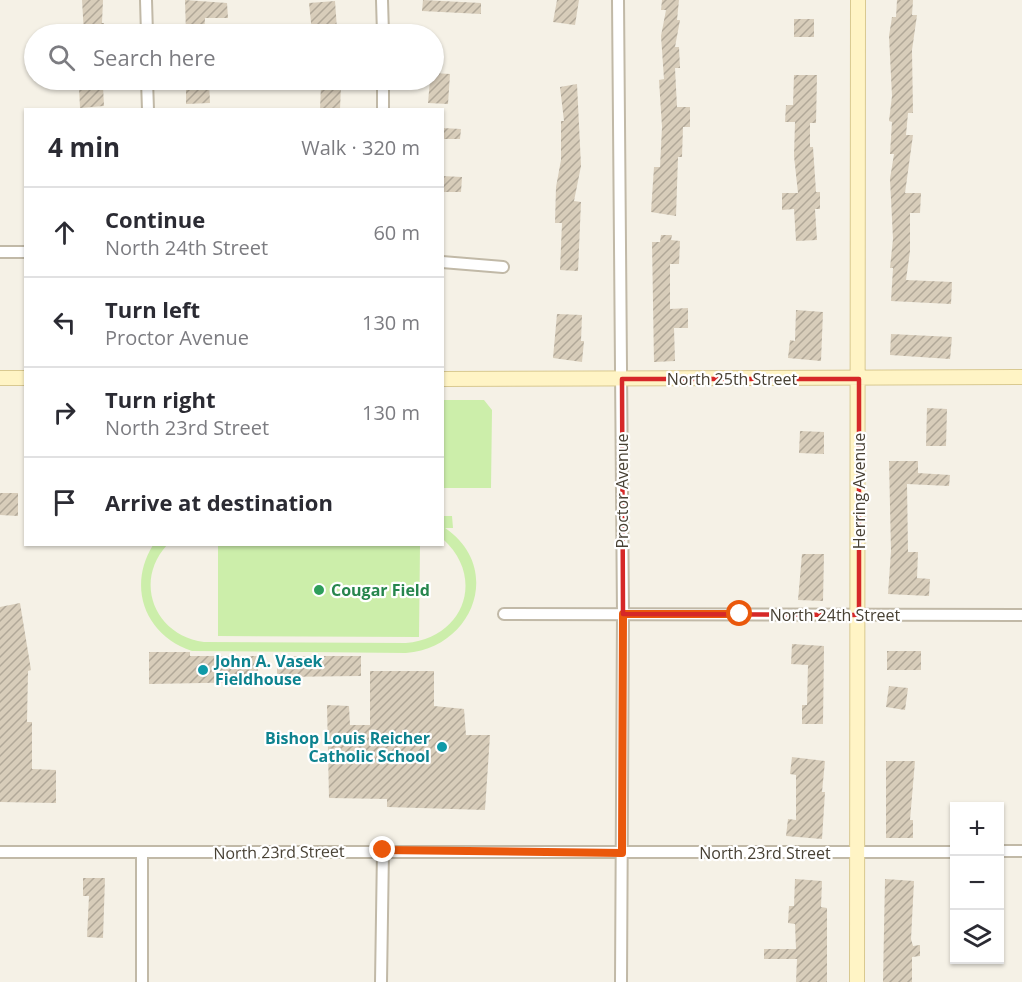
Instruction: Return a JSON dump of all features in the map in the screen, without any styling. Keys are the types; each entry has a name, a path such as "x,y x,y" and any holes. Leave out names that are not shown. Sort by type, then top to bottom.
{"main road":[{"name":"Herring Avenue","path":"857,982 860,615 858,0"},
{"name":"North 25th Street","path":"444,379 1022,377"},
{"path":"0,378 24,378"}],"street":[{"path":"146,0 147,24"},
{"path":"382,0 382,24"},
{"name":"Proctor Avenue","path":"618,0 623,614 621,982"},
{"path":"147,90 148,108"},
{"path":"383,90 383,108"},
{"path":"0,252 24,252"},
{"path":"444,262 503,267"},
{"name":"North 24th Street","path":"504,614 1022,615"},
{"path":"381,982 383,850"},
{"name":"North 23rd Street","path":"0,852 383,850 622,853 950,852"},
{"path":"1004,851 1022,851"},
{"path":"142,853 142,982"}],"highlighted area":[{"path":"622,379 859,379 859,615 623,614"}],"green space":[{"path":"444,400 484,400 492,410 491,488 444,488"},
{"path":"444,516 452,516 453,528 445,528 463,545 473,564 476,584 473,604 463,622 449,637 429,648 406,653 192,651 162,634 152,622 145,608 142,593 145,561 152,546 166,546 157,560 152,575 151,590 154,605 173,630 187,638 204,642 406,643 426,639 442,630 455,618 462,604 465,588 464,571 456,554 444,540"},
{"name":"Cougar Field","path":"218,546 420,546 419,637 218,636"}],"building":[{"path":"82,0 103,0 102,23 104,24 83,24"},
{"path":"185,0 227,3 228,18 205,18 205,24 186,24"},
{"path":"423,0 481,3 481,14 422,11"},
{"path":"557,0 579,0 575,25 553,22"},
{"path":"662,0 679,0 677,20 680,20 675,47 679,47 680,68 675,68 677,107 690,107 690,127 683,127 682,157 678,157 676,216 651,212 654,167 660,167 662,127 659,80 664,79 661,36 666,10 661,10"},
{"path":"897,0 913,0 912,15 917,15 912,50 913,113 908,113 906,135 913,135 905,193 921,193 920,213 910,213 910,251 906,280 952,282 951,304 891,301 893,268 890,268 893,239 890,179 894,154 890,154 892,122 889,121 892,96 889,36 892,17 896,17"},
{"path":"335,1 337,24 311,24 309,3"},
{"path":"794,19 814,19 814,37 794,37"},
{"path":"444,74 450,74 448,104 428,103 429,90 444,90"},
{"path":"794,75 817,75 816,123 810,123 810,147 813,147 816,192 820,192 820,209 815,209 817,240 796,241 794,209 782,210 782,193 798,193 794,156 795,122 785,122 786,105 793,105"},
{"path":"577,84 581,166 574,201 581,202 578,271 560,270 562,223 555,223 556,187 561,160 561,121 564,121 560,87"},
{"path":"79,90 103,90 104,106 80,108"},
{"path":"186,90 209,90 210,103 186,104"},
{"path":"321,90 341,90 340,108 320,108"},
{"path":"444,128 461,129 460,139 444,139"},
{"path":"444,176 462,177 461,192 444,192"},
{"path":"661,235 672,235 671,240 680,241 679,264 670,264 670,309 688,308 688,328 674,328 675,361 654,362 652,242 660,242"},
{"path":"796,310 823,312 821,361 788,358 790,340 795,341"},
{"path":"557,314 582,315 581,341 584,341 582,362 553,358"},
{"path":"891,334 952,337 950,359 890,355"},
{"path":"927,408 947,409 946,446 926,446"},
{"path":"800,431 824,432 824,454 799,453"},
{"path":"889,461 918,461 918,473 950,475 949,486 907,484 908,552 918,552 917,578 930,579 929,596 888,594 891,551"},
{"path":"0,493 18,493 18,516 0,515"},
{"path":"802,554 824,554 823,601 798,600"},
{"path":"20,603 31,670 28,671 27,722 32,722 32,769 56,770 56,803 0,802 0,607"},
{"path":"792,644 824,646 823,724 802,724 802,705 807,705 808,665 791,664"},
{"path":"887,651 921,651 921,670 887,670"},
{"name":"John A. Vasek Fieldhouse","path":"149,652 190,652 190,656 258,656 258,682 149,684"},
{"path":"277,656 361,656 361,676 277,677"},
{"name":"Bishop Louis Reicher Catholic School","path":"370,671 434,671 434,706 464,709 466,735 490,735 485,810 387,807 387,799 329,798 327,705 349,706 350,725 370,725"},
{"path":"889,686 908,688 905,710 886,707"},
{"path":"792,757 825,761 822,792 825,792 822,839 786,836 788,819 796,820 796,775 790,774"},
{"path":"886,761 915,761 910,820 913,820 913,838 886,838"},
{"path":"83,878 105,878 103,938 87,937 89,896 83,896"},
{"path":"795,879 822,881 821,907 827,908 827,982 796,982 797,959 764,959 764,949 796,949 795,924 788,923 789,906 794,906"},
{"path":"885,879 914,881 911,939 913,946 920,945 920,956 912,957 912,982 883,982"}],"place":[{"name":"Cougar Field","path":"319,590"},
{"name":"John A. Vasek Fieldhouse","path":"203,670"},
{"name":"Bishop Louis Reicher Catholic School","path":"442,747"}],"route":[{"path":"383,850 622,853 623,614 740,614"}]}
